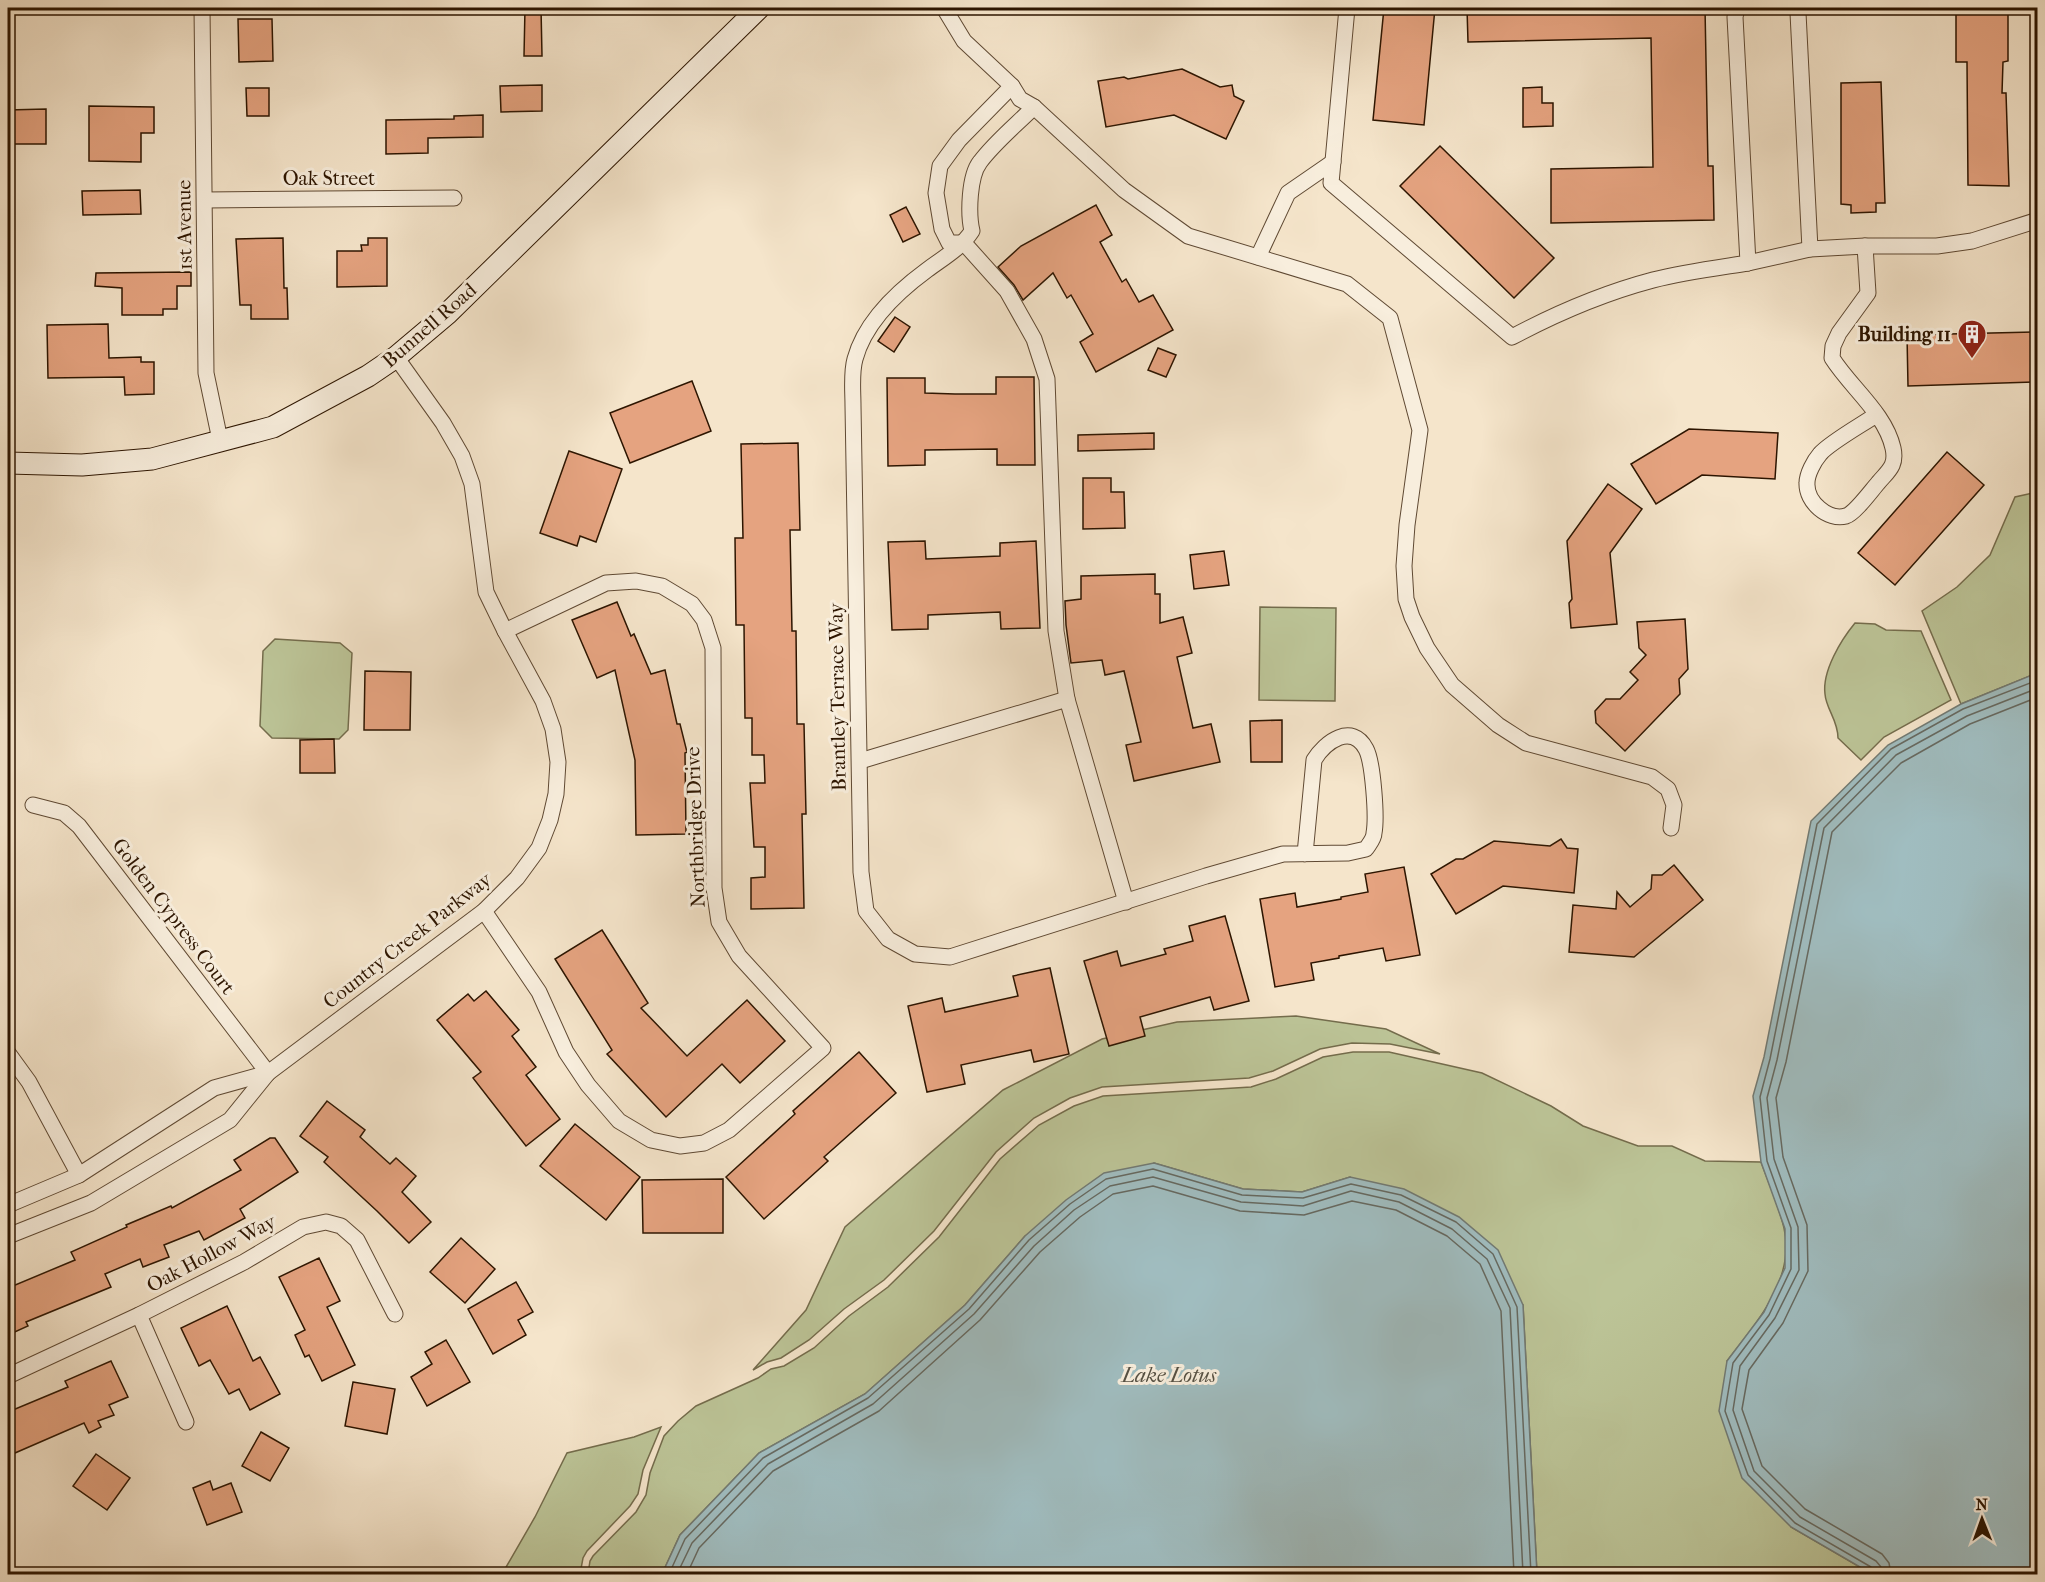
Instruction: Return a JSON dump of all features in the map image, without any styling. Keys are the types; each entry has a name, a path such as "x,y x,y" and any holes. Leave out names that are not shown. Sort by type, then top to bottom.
{"main road":[{"name":"Bunnell Road","path":"8,464 82,465 152,459 273,427 368,376 396,357 447,314 759,8"}],"street":[{"name":"1st Avenue","path":"202,8 206,373 220,440"},
{"path":"944,8 964,41 1012,86 1020,99 1034,108 1124,190 1188,236 1347,284 1390,318 1420,430 1407,525 1404,566 1406,599 1427,648 1452,685 1498,725 1526,743 1652,777 1668,789 1674,805 1671,828"},
{"path":"1347,8 1330,183 1512,337 1575,306 1654,280 1810,249 1937,246 1972,241 2037,220"},
{"path":"1737,8 1735,17 1748,263"},
{"path":"1796,8 1810,249"},
{"path":"1012,86 959,140 940,166 936,193 942,229 949,243 964,243 1007,291 1034,339 1047,379 1056,630 1067,699 1126,902"},
{"path":"964,243 972,231 970,220 972,186 978,163 1034,108"},
{"path":"1258,257 1288,193 1333,162"},
{"name":"Oak Street","path":"205,200 454,198"},
{"name":"Brantley Terrace Way","path":"964,243 912,281 879,313 864,337 855,360 853,406 861,872 866,911 888,939 915,954 950,957 1283,854 1305,854 1348,854 1366,849 1374,835 1372,772 1366,748 1349,736 1330,741 1320,750 1314,760 1305,854"},
{"path":"1865,246 1868,293 1839,333 1833,346 1832,358 1876,415 1889,435 1894,451 1893,466 1849,515 1835,517 1822,512 1810,496 1806,483 1811,467 1820,453 1876,415"},
{"name":"Country Creek Parkway","path":"8,1236 91,1203 230,1120 268,1073 484,911 517,878 539,848 550,820 556,794 558,762 553,729 543,701 486,592 472,484 462,456 443,423 396,357"},
{"name":"Northbridge Drive","path":"484,911 539,992 566,1052 588,1085 619,1121 651,1140 680,1146 704,1143 729,1130 823,1048 739,956 719,922 714,888 713,648 704,620 692,604 662,586 636,581 606,583 505,631"},
{"path":"860,761 1067,699"},
{"name":"Golden Cypress Court","path":"33,805 64,813 80,826 268,1073"},
{"path":"8,1053 29,1082 79,1175"},
{"name":"Country Creek Parkway","path":"8,1205 79,1175 214,1088 268,1073"},
{"name":"Oak Hollow Way","path":"8,1376 139,1315 244,1262 303,1227 326,1222 340,1226 357,1240 395,1314"},
{"path":"139,1315 186,1422"}],"green space":[{"path":"2037,492 2037,673 1961,704 1922,611 1957,587 1990,555 2015,497"},
{"path":"1260,607 1336,608 1335,701 1259,700"},
{"path":"1855,623 1875,624 1886,630 1921,631 1951,700 1884,737 1861,760 1838,738 1825,694 1829,666"},
{"path":"275,639 340,643 352,653 348,730 339,739 272,738 260,726 263,651"},
{"path":"1296,1016 1386,1029 1440,1054 1390,1044 1352,1043 1320,1049 1273,1071 1249,1078 1102,1087 1070,1098 1034,1118 996,1152 934,1231 884,1280 844,1309 809,1340 781,1358 767,1362 753,1370 806,1310 845,1227 1003,1090 1102,1039 1177,1022"},
{"path":"1353,1052 1389,1052 1482,1073 1551,1106 1583,1126 1638,1146 1672,1146 1705,1161 1761,1162 1784,1228 1786,1247 1784,1265 1779,1282 1761,1316 1727,1361 1791,1527 1872,1574 1537,1574 1523,1305 1350,1177 1302,1192 1243,1189 1154,1163 1025,1236 965,1305 865,1394 759,1453 680,1535 662,1574 588,1574 593,1556 636,1512 646,1495 650,1473 664,1436 678,1421 696,1406 758,1378 771,1369 784,1366 814,1348 849,1316 888,1287 939,1237 1000,1159 1039,1125 1074,1106 1103,1096 1251,1087 1276,1079 1323,1057"},
{"path":"661,1427 643,1470 638,1494 630,1506 587,1551 580,1574 502,1574 535,1517 567,1453 634,1437"}],"water":[{"path":"2037,673 2037,1574 1872,1574 1791,1527 1742,1478 1719,1411 1727,1361 1764,1312 1785,1268 1785,1229 1761,1162 1753,1096 1764,1057 1811,821 1888,745 1961,704"},
{"name":"Lake Lotus","path":"1154,1163 1243,1189 1302,1192 1350,1177 1404,1189 1459,1217 1498,1250 1523,1305 1537,1574 662,1574 680,1535 759,1453 865,1394 965,1305 1025,1236 1066,1200 1104,1173"}],"building":[{"path":"525,8 541,8 542,56 524,56"},
{"path":"1384,8 1435,8 1424,125 1373,120"},
{"path":"1467,8 1705,8 1708,166 1713,166 1714,220 1551,223 1551,169 1653,167 1651,38 1468,42"},
{"path":"1956,8 2008,8 2008,61 2003,62 2002,93 2006,93 2009,186 1968,185 1967,62 1956,62"},
{"path":"238,19 272,19 273,61 239,62"},
{"path":"1182,69 1220,87 1232,85 1234,96 1244,101 1226,139 1174,115 1106,127 1098,81 1124,77 1128,79"},
{"path":"1881,82 1885,203 1876,203 1876,212 1851,213 1851,205 1841,204 1841,83"},
{"path":"542,85 542,111 501,112 500,86"},
{"path":"1542,87 1542,103 1553,103 1553,126 1523,127 1523,88"},
{"path":"246,88 269,88 269,116 247,116"},
{"path":"89,106 154,107 154,133 141,133 141,162 89,161"},
{"path":"46,109 46,144 8,144 8,110"},
{"path":"483,115 483,137 428,138 428,153 386,154 386,120 454,119 454,116"},
{"path":"1440,146 1554,258 1514,298 1400,186"},
{"path":"140,190 141,214 83,215 82,191"},
{"path":"1096,205 1112,235 1100,242 1122,282 1126,279 1139,302 1153,295 1173,330 1096,372 1080,342 1093,334 1071,295 1067,298 1053,273 1023,300 1014,285 998,267 1021,246"},
{"path":"906,207 920,234 903,242 890,215"},
{"path":"283,238 284,288 287,288 288,319 251,319 251,305 240,305 236,239"},
{"path":"368,238 387,238 387,286 337,287 337,251 362,251 361,245 368,245"},
{"path":"191,272 191,286 177,286 177,309 163,309 163,315 122,315 122,288 95,286 96,273"},
{"path":"895,317 910,327 894,352 878,341"},
{"path":"108,324 109,358 141,357 141,362 154,362 154,394 125,395 124,377 48,378 47,325"},
{"name":"Building 11","path":"2037,332 2037,382 1908,386 1907,335"},
{"path":"1158,348 1176,355 1166,377 1148,370"},
{"path":"996,377 1034,377 1035,465 997,465 997,449 925,450 925,465 888,466 887,378 925,378 925,393 996,394"},
{"path":"692,381 711,431 630,463 610,413"},
{"path":"1689,429 1778,433 1775,479 1702,475 1656,504 1631,464"},
{"path":"1154,433 1154,449 1078,451 1078,435"},
{"path":"798,443 800,530 790,530 792,631 796,631 797,724 804,724 806,814 802,814 804,908 751,909 751,878 765,877 765,847 754,847 750,783 765,783 764,755 752,755 752,718 745,718 744,625 736,625 735,538 743,538 741,444"},
{"path":"569,451 622,469 596,542 580,536 577,546 540,533"},
{"path":"1947,452 1984,485 1895,585 1858,553"},
{"path":"1083,478 1111,478 1111,492 1124,492 1125,528 1083,529"},
{"path":"1608,484 1642,509 1610,553 1617,624 1571,628 1569,603 1572,599 1567,541"},
{"path":"925,541 926,559 1000,556 1000,543 1036,541 1040,628 1001,629 1000,612 928,615 928,629 892,630 888,542"},
{"path":"1224,551 1229,585 1194,589 1190,555"},
{"path":"1155,574 1155,594 1160,594 1160,623 1183,617 1192,653 1177,657 1193,728 1211,724 1220,762 1134,781 1126,745 1141,742 1124,671 1105,675 1102,660 1071,663 1065,601 1081,599 1081,576"},
{"path":"617,602 631,636 634,634 651,674 665,670 677,724 680,724 687,752 685,753 686,834 636,835 635,760 615,670 597,678 572,620"},
{"path":"1685,619 1688,669 1679,679 1680,694 1625,751 1596,723 1595,711 1606,699 1620,699 1638,680 1630,672 1646,655 1639,648 1637,622"},
{"path":"365,671 411,672 410,730 364,730"},
{"path":"1282,720 1282,762 1251,762 1250,721"},
{"path":"334,739 335,773 300,773 300,740"},
{"path":"1561,839 1567,848 1578,849 1574,893 1503,886 1456,914 1431,874 1494,841 1550,846"},
{"path":"1674,865 1703,900 1634,957 1569,952 1573,905 1616,909 1617,892 1630,907 1651,889 1652,875 1662,875"},
{"path":"1404,867 1420,955 1386,961 1383,948 1339,956 1339,958 1311,963 1314,980 1275,987 1260,899 1295,893 1297,907 1341,899 1341,897 1368,892 1365,874"},
{"path":"1225,916 1249,1001 1214,1010 1210,997 1140,1017 1145,1036 1109,1046 1084,961 1117,951 1121,966 1166,954 1164,949 1193,941 1189,926"},
{"path":"602,930 648,1003 641,1008 687,1056 747,1000 785,1041 740,1083 722,1064 666,1117 607,1054 612,1050 555,959"},
{"path":"1050,968 1069,1054 1034,1062 1031,1050 961,1065 965,1084 927,1092 908,1006 942,998 945,1012 1018,996 1013,976"},
{"path":"486,991 519,1030 512,1036 536,1067 526,1075 560,1119 526,1146 473,1078 481,1072 437,1020 468,994 474,1001"},
{"path":"859,1052 896,1093 824,1157 828,1161 764,1219 726,1177 795,1114 793,1111"},
{"path":"327,1101 365,1130 360,1137 390,1164 396,1158 416,1176 402,1192 431,1222 409,1243 324,1162 328,1157 300,1136"},
{"path":"575,1124 640,1177 606,1220 540,1166"},
{"path":"270,1138 275,1138 298,1172 240,1209 245,1218 204,1240 199,1231 164,1245 169,1257 143,1267 140,1259 105,1274 111,1287 26,1322 28,1326 8,1335 8,1288 75,1260 71,1252 127,1227 126,1225 171,1206 172,1208 241,1170 234,1160"},
{"path":"723,1179 723,1233 643,1233 642,1180"},
{"path":"461,1238 495,1269 465,1303 430,1272"},
{"path":"319,1258 340,1301 327,1307 355,1365 322,1381 309,1355 305,1357 295,1335 305,1330 279,1277"},
{"path":"516,1282 533,1312 518,1320 526,1335 493,1354 468,1309"},
{"path":"227,1306 253,1361 260,1357 280,1394 250,1410 239,1389 229,1394 210,1360 199,1366 181,1328"},
{"path":"446,1340 470,1382 427,1406 411,1377 432,1364 425,1352"},
{"path":"111,1361 128,1397 109,1405 114,1415 98,1421 101,1427 89,1433 84,1423 8,1456 8,1412 68,1387 65,1381"},
{"path":"353,1382 395,1389 387,1434 345,1426"},
{"path":"261,1432 289,1448 270,1481 242,1466"},
{"path":"96,1454 130,1478 107,1510 73,1486"},
{"path":"210,1481 213,1490 231,1483 242,1512 207,1525 193,1488"}],"place":[{"name":"Building 11","path":"1972,360"}]}
